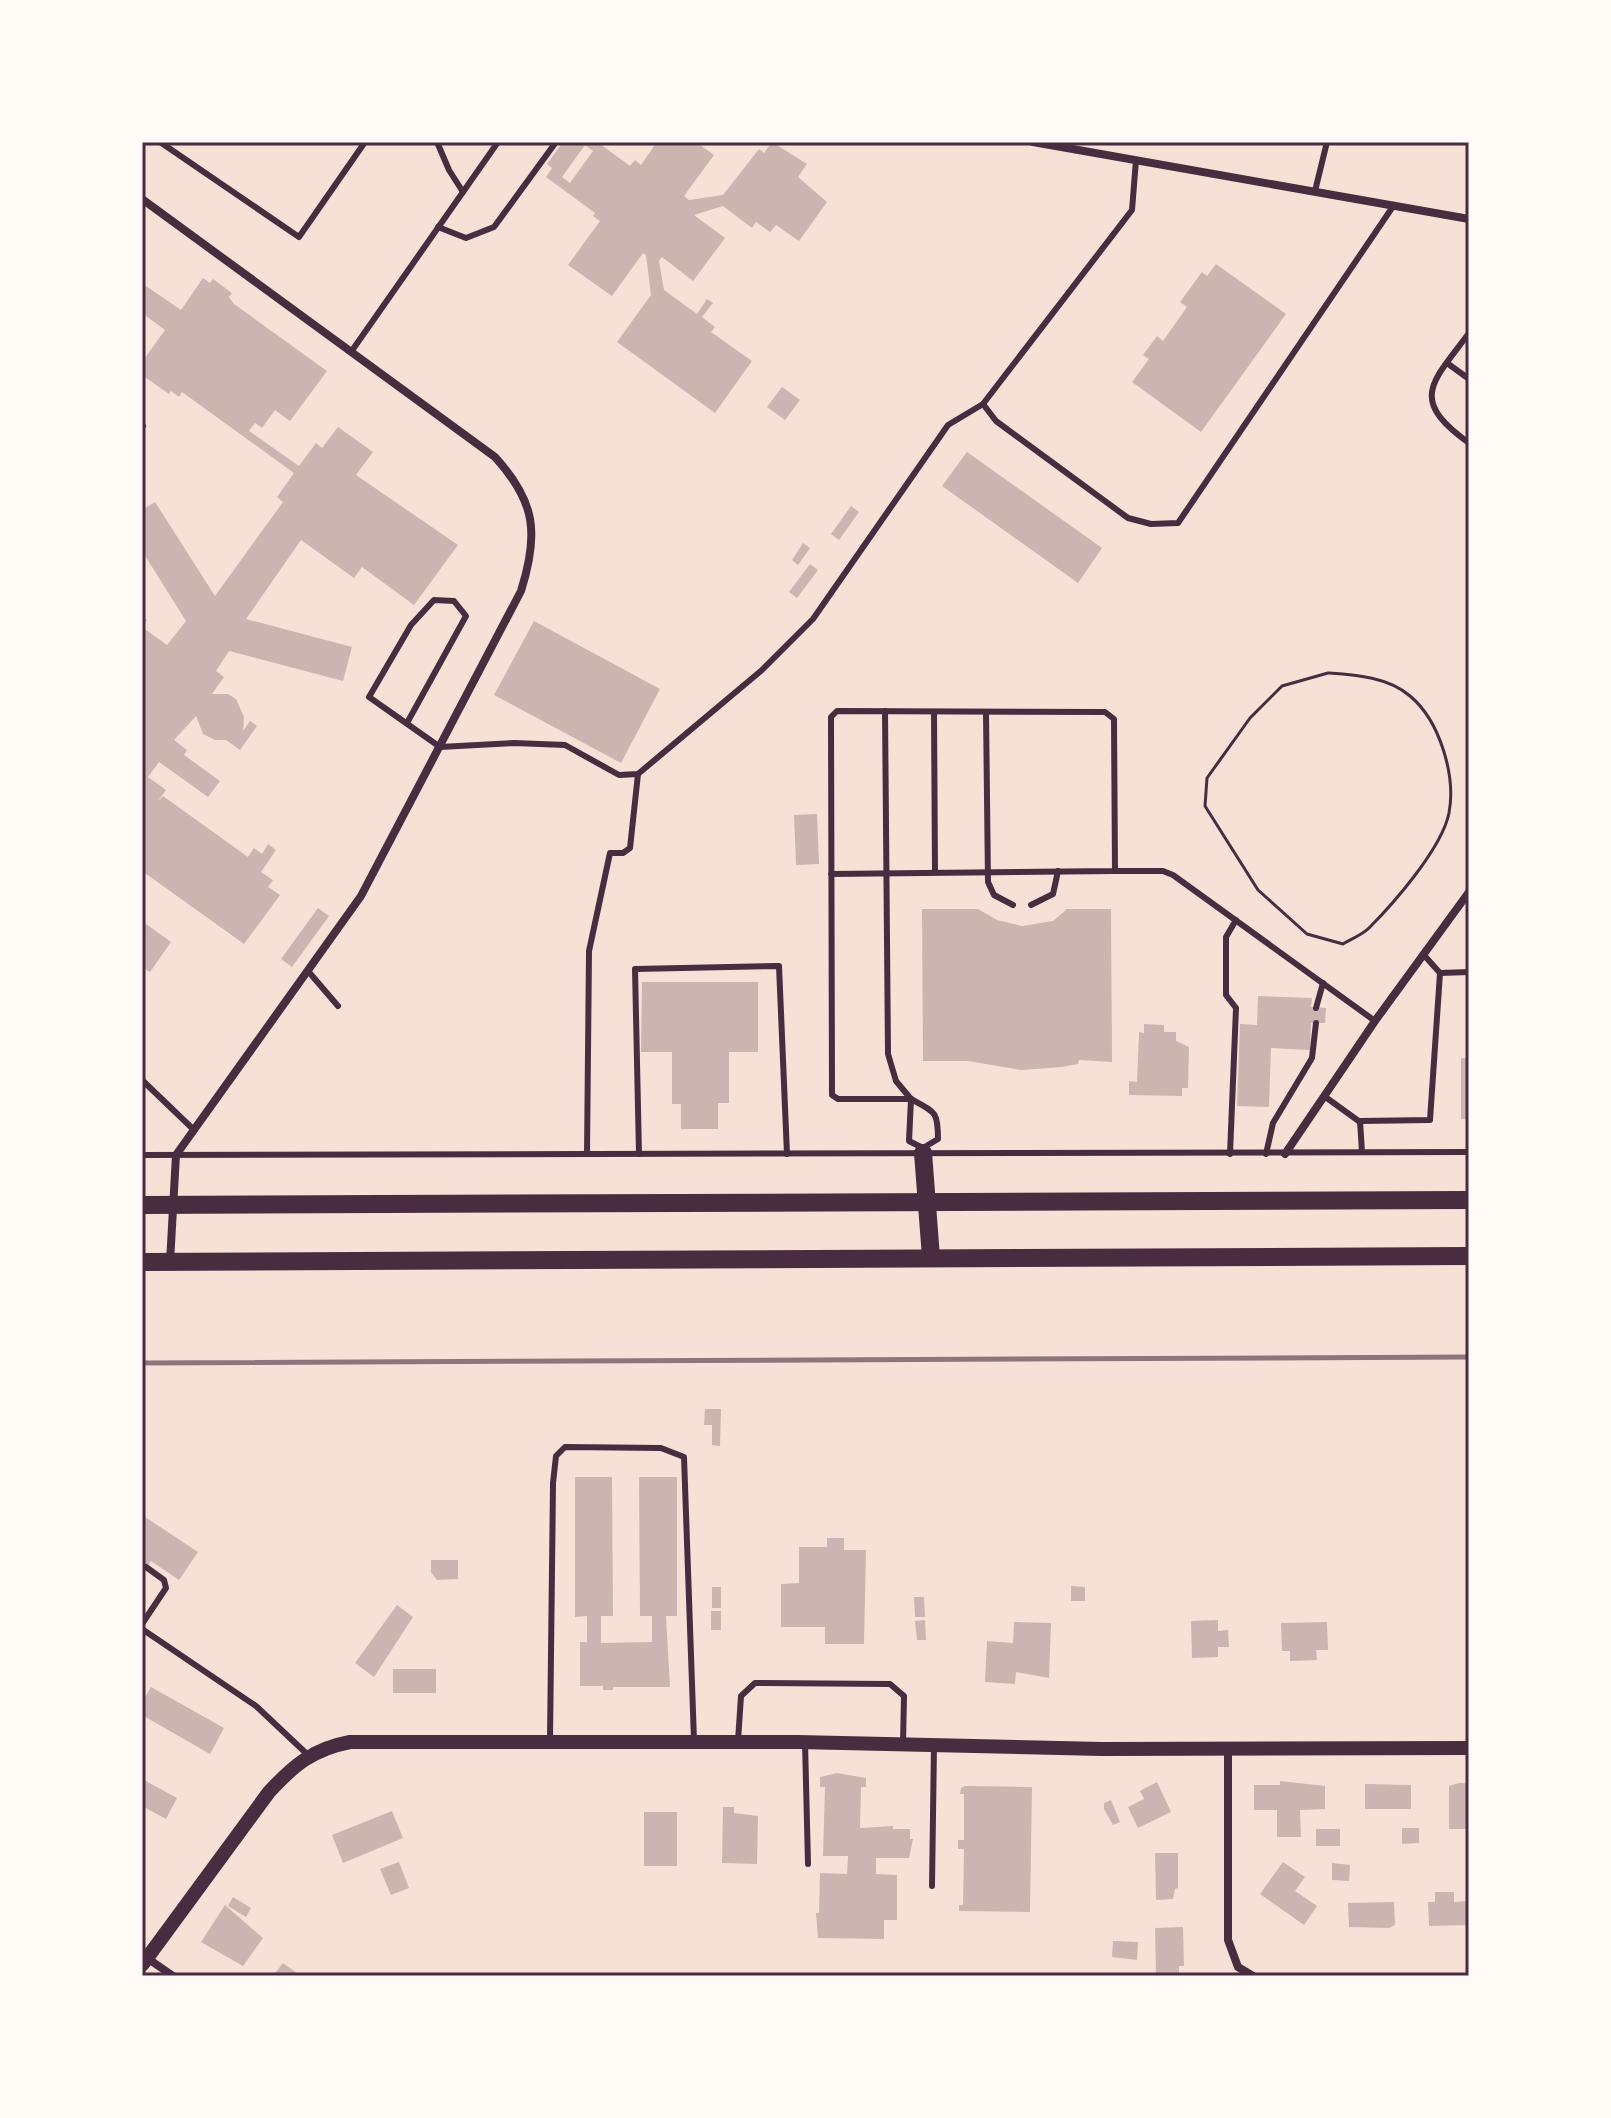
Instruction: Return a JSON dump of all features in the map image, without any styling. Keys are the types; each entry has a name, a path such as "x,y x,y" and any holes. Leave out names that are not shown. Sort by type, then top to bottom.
{"main road":[{"path":"923,1151 931,1257"},
{"path":"142,1205 1469,1200"},
{"path":"142,1262 1469,1256"}],"street":[{"path":"1033,142 1469,219"},
{"path":"142,199 495,457 516,479 531,518 531,558 521,591 361,896 176,1155 170,1262"},
{"path":"1285,1154 1375,1021 1469,892"},
{"path":"173,1976 145,1961 269,1792 315,1752 379,1739 738,1741 1228,1750 1469,1748"},
{"path":"1228,1750 1228,1940 1238,1967 1253,1976"}],"lane":[{"path":"160,142 299,237 365,142"},
{"path":"437,142 463,192"},
{"path":"351,352 498,142"},
{"path":"438,227 466,238 494,227 556,142"},
{"path":"1315,191 1327,142"},
{"path":"407,723 466,616 454,601 434,600 411,625 369,697 440,747 514,743 565,745 619,775 638,774 762,670 813,619 948,425 983,404 1132,210 1136,160"},
{"path":"983,404 996,421 1128,518 1151,524 1178,523 1394,205"},
{"path":"1469,333 1433,385 1434,414 1469,443"},
{"path":"1447,363 1469,379"},
{"path":"911,1099 838,1099 832,1095 831,717 837,711 1110,714 1114,719 1115,871"},
{"path":"885,711 888,1054 896,1081 911,1099 934,1112 938,1118 938,1139 923,1151"},
{"path":"934,712 935,872"},
{"path":"986,712 987,872 994,895 1013,905"},
{"path":"587,1154 589,951 610,853 623,853 630,848 638,774"},
{"path":"1031,905 1053,894 1058,871"},
{"path":"831,874 1168,872 1375,1021"},
{"path":"1230,1154 1236,1008 1226,995 1226,937 1236,920"},
{"path":"1324,1096 1360,1122 1430,1120 1440,973 1423,954"},
{"path":"639,1154 635,969 779,966 787,1154"},
{"path":"308,971 338,1006"},
{"path":"1440,973 1469,972"},
{"path":"1316,1008 1323,983"},
{"path":"1266,1154 1273,1123 1312,1058 1316,1023"},
{"path":"142,1080 193,1129"},
{"path":"911,1099 909,1141 923,1151"},
{"path":"1360,1122 1362,1152"},
{"path":"142,1155 1469,1152"},
{"path":"550,1740 553,1483 556,1456 565,1447 661,1448 684,1457 695,1741"},
{"path":"146,1567 164,1580 166,1588 142,1626 256,1706 315,1752"},
{"path":"738,1741 741,1696 755,1683 890,1684 904,1696 903,1744"},
{"path":"805,1742 808,1864"},
{"path":"932,1886 934,1745"}],"path":[{"path":"1328,673 1367,675 1410,695 1437,733 1452,780 1448,816 1431,852 1367,930 1343,944 1307,934 1258,890 1226,844 1205,806 1207,778 1250,718 1282,686 1328,673"}],"building":[{"path":"563,142 597,142 630,166 635,160 641,165 657,142 696,142 714,155 684,196 689,200 723,195 759,149 764,153 772,142 807,164 798,177 827,202 799,241 776,225 770,232 756,222 752,228 723,206 694,215 725,238 693,281 662,257 659,261 664,290 697,314 707,299 713,303 702,317 715,327 711,332 752,361 715,413 617,342 651,295 646,255 643,253 612,296 568,265 600,221 593,216 595,213 546,177 552,168 547,164","holes":["585,145 593,151 570,183 562,177"]},
{"path":"1216,264 1286,314 1201,432 1132,382 1149,359 1143,355 1157,336 1163,341 1187,307 1180,302 1202,272 1207,276"},
{"path":"203,278 210,283 213,279 232,293 229,297 234,304 327,371 290,421 275,410 262,428 255,423 249,431 299,466 316,443 322,448 338,427 373,452 356,475 458,545 414,605 362,567 354,578 301,540 246,619 352,647 343,681 229,651 216,671 224,677 212,694 228,694 236,699 244,717 243,731 250,721 257,726 240,750 226,740 215,740 203,734 196,716 174,740 187,750 184,755 220,781 208,797 159,762 148,777 166,790 158,801 163,796 248,857 254,848 262,854 268,844 276,850 261,872 273,880 268,887 280,895 244,944 142,871 142,627 167,645 186,621 142,551 142,510 155,502 215,596 283,502 277,497 294,473 182,392 179,397 171,391 169,394 142,375 142,362 165,330 142,313 142,291 146,286 181,310"},
{"path":"782,387 800,400 785,420 767,407"},
{"path":"967,452 1102,548 1078,583 942,486"},
{"path":"851,506 859,512 839,540 831,534"},
{"path":"803,543 810,548 798,565 792,560"},
{"path":"810,564 818,570 797,598 789,592"},
{"path":"534,621 660,689 621,763 494,695"},
{"path":"817,814 819,864 796,865 794,815"},
{"path":"318,908 329,916 292,967 281,959"},
{"path":"922,909 978,909 997,920 1022,926 1053,921 1067,909 1111,909 1112,1062 1079,1060 1078,1064 1062,1067 1021,1070 968,1061 923,1061"},
{"path":"142,921 171,942 150,972 142,967"},
{"path":"642,982 758,982 758,1052 729,1052 729,1103 718,1103 718,1129 681,1129 681,1104 672,1104 672,1052 641,1052"},
{"path":"1258,996 1312,998 1311,1007 1326,1008 1325,1023 1311,1023 1310,1050 1271,1048 1269,1107 1237,1106 1240,1024 1257,1025"},
{"path":"1144,1024 1164,1025 1164,1032 1176,1032 1176,1041 1189,1047 1188,1088 1182,1088 1182,1096 1129,1095 1129,1081 1137,1082 1139,1032 1144,1033"},
{"path":"1461,1058 1469,1058 1469,1119 1461,1119"},
{"path":"705,1409 721,1409 720,1446 712,1445 712,1425 704,1425"},
{"path":"575,1477 612,1477 613,1616 601,1616 601,1643 652,1642 652,1616 640,1616 639,1477 677,1477 677,1616 666,1616 670,1687 613,1687 613,1690 603,1690 603,1686 580,1686 580,1642 587,1642 587,1616 575,1617"},
{"path":"142,1515 198,1552 179,1580 151,1561 142,1574"},
{"path":"827,1538 844,1538 844,1550 866,1550 864,1644 825,1644 825,1627 781,1627 781,1584 799,1583 799,1547 827,1547"},
{"path":"431,1560 458,1560 458,1579 437,1580 431,1572"},
{"path":"1071,1586 1085,1587 1085,1601 1071,1601"},
{"path":"712,1587 721,1587 721,1608 712,1608"},
{"path":"914,1597 924,1597 925,1617 915,1617"},
{"path":"397,1605 413,1617 374,1677 355,1663"},
{"path":"711,1611 721,1611 721,1630 711,1630"},
{"path":"925,1620 926,1640 917,1640 915,1621"},
{"path":"1218,1620 1218,1631 1228,1630 1229,1647 1218,1647 1218,1657 1192,1658 1191,1621"},
{"path":"1014,1622 1051,1623 1049,1678 1016,1672 1015,1684 985,1682 987,1641 1013,1643"},
{"path":"1327,1622 1328,1650 1316,1650 1317,1660 1290,1661 1290,1651 1282,1651 1281,1623"},
{"path":"393,1669 436,1669 436,1693 393,1693"},
{"path":"151,1687 224,1728 210,1754 142,1715 142,1702"},
{"path":"837,1773 866,1778 866,1787 861,1787 860,1828 893,1826 893,1829 910,1829 910,1839 913,1839 909,1858 876,1858 876,1874 897,1875 897,1920 884,1920 884,1939 818,1938 816,1913 819,1913 820,1873 847,1874 848,1856 823,1856 825,1787 820,1787 820,1777"},
{"path":"142,1779 177,1798 166,1819 142,1806"},
{"path":"1280,1781 1325,1786 1325,1809 1300,1810 1301,1837 1277,1837 1277,1810 1254,1810 1254,1785 1280,1785"},
{"path":"1157,1782 1171,1812 1138,1828 1128,1807 1144,1799 1140,1791"},
{"path":"1469,1783 1469,1829 1449,1829 1449,1786"},
{"path":"1365,1784 1411,1785 1411,1809 1365,1809"},
{"path":"965,1786 1032,1787 1030,1912 959,1911 959,1905 963,1905 964,1849 958,1849 958,1840 964,1840 964,1794 960,1794"},
{"path":"1111,1800 1120,1822 1113,1825 1104,1809 1104,1803"},
{"path":"723,1807 734,1807 734,1813 758,1816 757,1864 722,1863"},
{"path":"392,1811 403,1838 343,1863 332,1835"},
{"path":"644,1812 677,1812 677,1866 644,1866"},
{"path":"1402,1828 1419,1828 1419,1843 1402,1844"},
{"path":"1316,1829 1340,1829 1340,1846 1316,1846"},
{"path":"1155,1853 1178,1853 1178,1888 1173,1899 1156,1900"},
{"path":"399,1862 409,1888 391,1895 380,1869"},
{"path":"1283,1862 1305,1877 1295,1891 1317,1906 1304,1925 1260,1894"},
{"path":"1332,1863 1350,1865 1349,1881 1332,1880"},
{"path":"1435,1892 1454,1892 1454,1902 1469,1901 1469,1925 1429,1926 1428,1902 1435,1902"},
{"path":"233,1897 251,1908 246,1917 228,1906"},
{"path":"1394,1902 1395,1925 1389,1928 1349,1927 1348,1903"},
{"path":"225,1905 263,1938 243,1966 201,1942"},
{"path":"1183,1927 1184,1966 1179,1966 1179,1973 1156,1974 1155,1928"},
{"path":"1113,1941 1138,1942 1137,1960 1112,1957"},
{"path":"283,1963 301,1976 273,1976"}],"railway":[{"path":"142,1363 1469,1357"}]}
